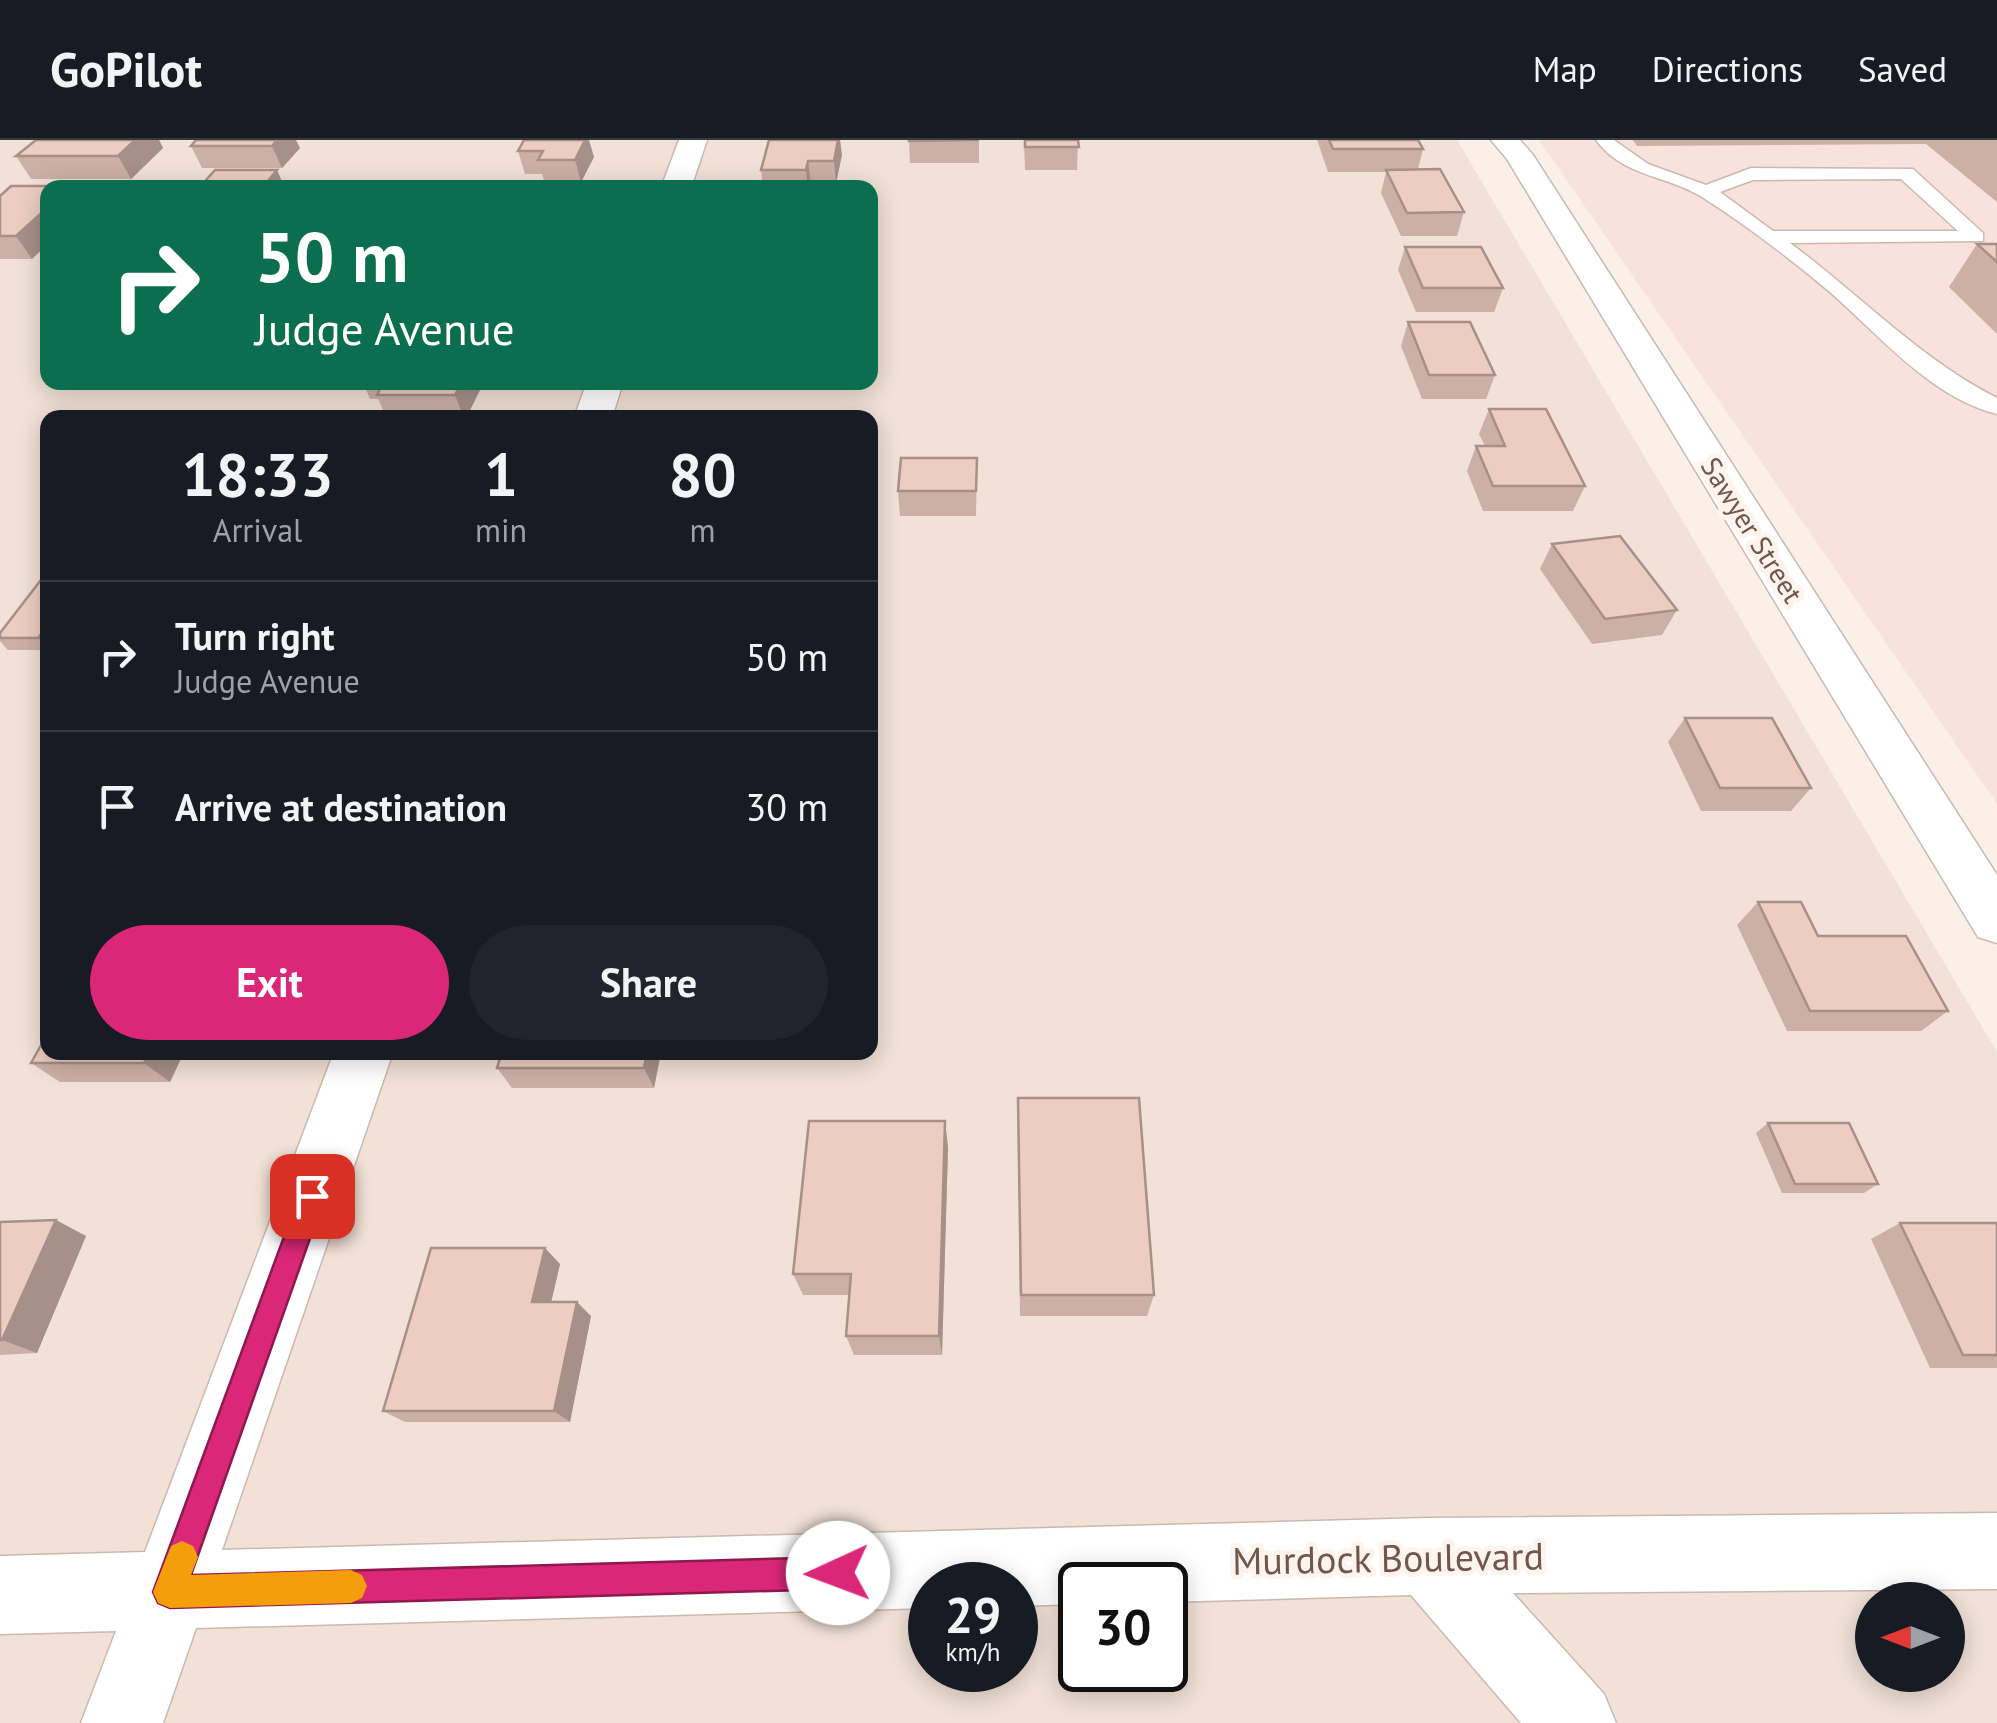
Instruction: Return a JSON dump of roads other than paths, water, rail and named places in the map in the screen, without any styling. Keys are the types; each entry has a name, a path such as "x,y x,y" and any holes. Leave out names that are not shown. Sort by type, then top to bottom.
{"street":[{"path":"679,180 693,140"},
{"name":"Sawyer Street","path":"1505,140 1519,155 1997,922"},
{"path":"122,1723 361,1060"},
{"name":"Murdock Boulevard","path":"0,1595 1428,1556 1997,1550"},
{"path":"1428,1556 1575,1723"}],"lane":[{"path":"1604,140 1642,168 1706,191 1834,285 1944,380 1997,407"},
{"path":"1706,191 1751,174 1906,173 1976,236 1769,237"}]}
